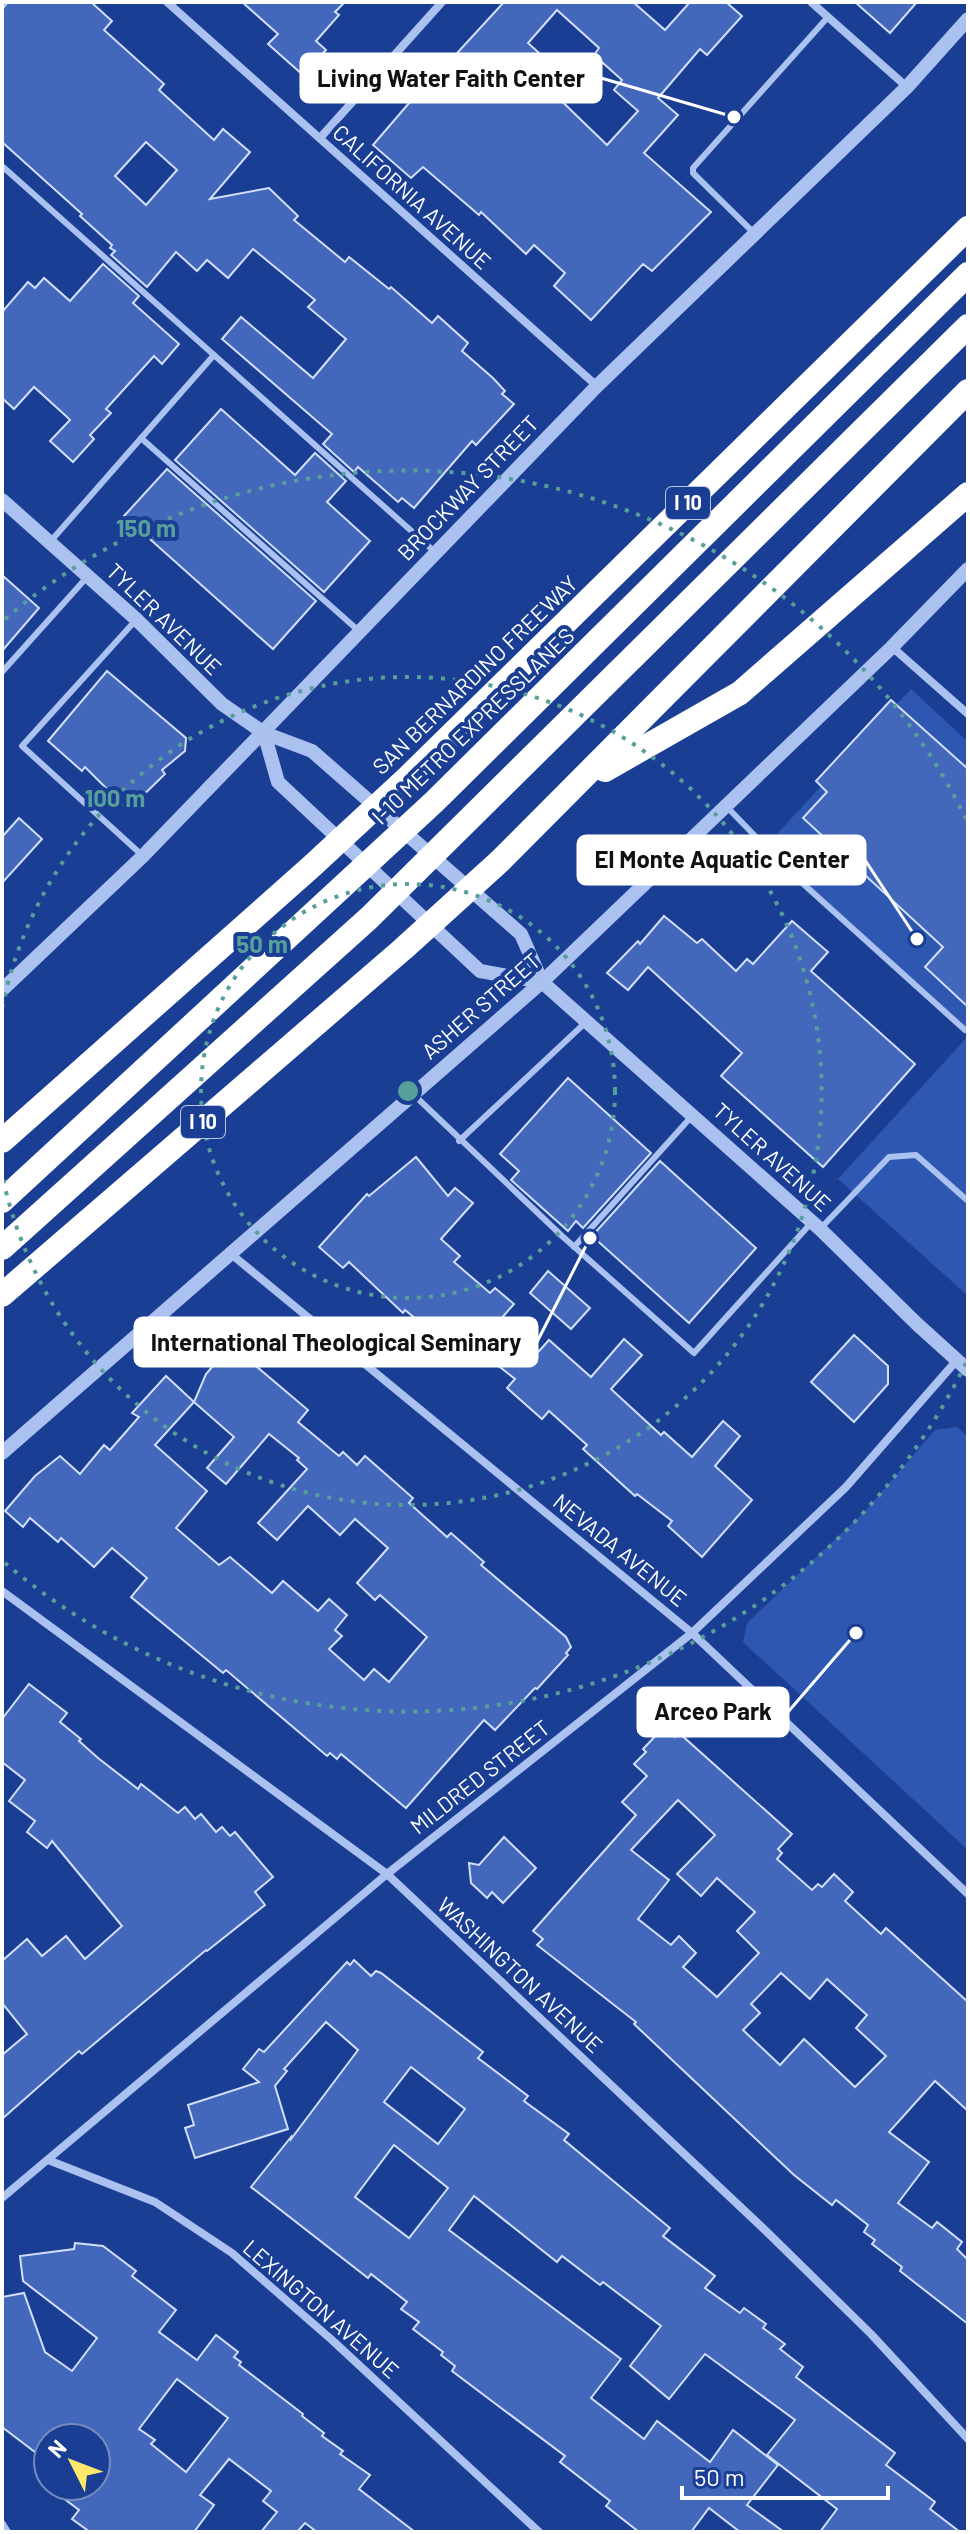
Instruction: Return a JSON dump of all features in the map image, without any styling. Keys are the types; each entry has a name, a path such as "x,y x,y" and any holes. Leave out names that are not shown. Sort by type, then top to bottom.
{"highway":[{"name":"SAN BERNARDINO FREEWAY","path":"2,1141 407,778 968,228"},
{"name":"I-10 METRO EXPRESSLANES","path":"2,1201 434,802 968,274"},
{"path":"2,1248 369,918 968,326"},
{"name":"I 10","path":"2,1295 403,949 500,861 968,391"},
{"path":"579,785 740,693 968,494"}],"street":[{"name":"CALIFORNIA AVENUE","path":"167,2 597,386"},
{"path":"320,138 442,2"},
{"path":"811,2 907,87"},
{"name":"BROCKWAY STREET","path":"2,990 143,856 597,386 907,87 968,19"},
{"name":"TYLER AVENUE","path":"2,500 136,619 222,704 264,733 312,751 521,934 542,982 816,1225 962,1365"},
{"name":"ASHER STREET","path":"2,1453 542,982 892,647 968,569"},
{"path":"892,647 968,714"},
{"path":"264,733 278,782 480,971 542,982"},
{"name":"NEVADA AVENUE","path":"231,1254 692,1633 968,1894"},
{"name":"MILDRED STREET","path":"2,2198 387,1874 692,1633 846,1487 962,1365"},
{"name":"WASHINGTON AVENUE","path":"2,1591 387,1874 766,2231 871,2334 968,2439"},
{"name":"LEXINGTON AVENUE","path":"48,2160 155,2202 232,2253 332,2340 539,2532"},
{"path":"2,2524 7,2532"}],"lane":[{"path":"755,234 693,173 693,168 828,17"},
{"path":"2,166 436,554"},
{"path":"50,542 214,355"},
{"path":"141,438 360,632"},
{"path":"2,672 88,576"},
{"path":"136,619 22,746 143,856"},
{"path":"726,806 790,872 965,1030"},
{"path":"459,1141 587,1022"},
{"path":"413,1094 574,1247 694,1353 816,1225 889,1157 916,1155 968,1201"},
{"path":"574,1247 692,1116"}],"shaded area":[{"path":"911,689 968,742 968,1031 764,848"},
{"path":"968,1036 968,1296 838,1179"},
{"path":"957,1427 968,1437 968,1850 743,1642 747,1623 866,1510 935,1430"}],"building":[{"path":"8,2 91,2 112,21 104,30 164,84 159,90 214,140 223,129 250,152 210,199 269,188 298,216 294,220 345,262 349,257 389,289 391,287 432,323 438,316 468,343 462,351 493,378 505,391 502,394 514,404 476,445 472,441 414,508 402,498 398,502 358,467 354,472 323,444 332,434 222,339 241,317 313,378 346,339 308,307 315,300 253,249 228,278 207,260 197,271 176,252 147,287 111,255 115,251 110,248 112,245 80,216 82,214 2,142 2,9","holes":["146,142 177,170 146,205 115,176"]},
{"path":"242,2 345,2 335,12 339,15 316,41 326,50 303,75 268,44 278,34"},
{"path":"504,2 633,2 665,30 690,2 726,2 742,16 707,55 700,49 658,98 678,115 644,153 711,212 652,271 643,264 591,320 554,286 565,273 534,245 526,254 481,212 479,215 423,167 411,178 373,145 434,74 436,76","holes":["557,10 599,48 594,55 622,80 614,90 638,111 607,145 546,86 560,72 528,43"]},
{"path":"855,2 917,2 890,33"},
{"path":"103,264 139,296 133,303 179,344 162,364 154,356 106,409 111,413 90,435 94,439 73,462 50,441 70,420 34,387 14,409 2,398 2,312 28,282 35,288 44,278 70,301"},
{"path":"221,409 295,475 315,453 346,481 327,502 370,541 324,592 175,460"},
{"path":"167,469 316,601 273,649 124,516"},
{"path":"2,575 39,608 2,651"},
{"path":"107,671 186,738 185,751 162,770 165,774 128,810 85,767 82,771 48,741"},
{"path":"891,700 968,769 968,1007 925,967 943,947 803,818 827,792 816,781"},
{"path":"19,818 42,839 2,883 2,837"},
{"path":"664,916 697,943 702,939 736,971 747,959 753,964 792,921 828,952 811,971 915,1064 823,1167 721,1076 742,1053 648,967 628,990 607,973 638,941 640,944"},
{"path":"568,1078 651,1153 583,1228 576,1221 568,1231 511,1180 519,1171 500,1154"},
{"path":"416,1157 448,1196 455,1188 473,1203 441,1239 460,1256 454,1262 490,1293 495,1288 514,1304 492,1329 530,1361 549,1340 591,1377 624,1339 642,1355 611,1389 661,1435 664,1432 692,1457 723,1421 740,1436 715,1466 752,1500 702,1557 668,1526 672,1521 637,1494 635,1496 583,1449 587,1445 549,1411 542,1419 507,1388 515,1379 487,1357 472,1359 453,1344 450,1347 405,1310 403,1313 349,1262 343,1268 319,1247 367,1194 369,1196"},
{"path":"660,1161 756,1248 689,1323 592,1236"},
{"path":"548,1271 590,1308 571,1329 530,1293"},
{"path":"854,1335 888,1366 888,1384 854,1422 811,1382"},
{"path":"231,1345 308,1410 298,1422 339,1456 343,1452 357,1465 365,1456 413,1498 409,1503 447,1537 451,1533 484,1562 481,1565 566,1637 571,1647 566,1653 568,1655 537,1689 495,1730 484,1720 406,1808 341,1754 337,1759 330,1753 327,1756 226,1670 223,1673 131,1597 147,1578 112,1548 94,1567 61,1538 58,1542 30,1518 23,1527 5,1511 35,1476 60,1456 80,1474 104,1445 110,1450 139,1417 132,1413 166,1376 194,1402 206,1374","holes":["194,1402 234,1437 207,1468 226,1484 269,1434 299,1458 297,1460 307,1469 258,1523 277,1540 308,1506 340,1535 355,1519 388,1548 357,1583 375,1600 380,1595 427,1637 389,1682 374,1669 364,1680 329,1649 342,1636 335,1630 347,1615 329,1599 318,1611 283,1581 272,1593 230,1557 219,1565 176,1528 207,1491 155,1445"]},
{"path":"29,1684 67,1713 60,1722 98,1758 138,1789 141,1784 178,1813 185,1807 195,1819 201,1814 216,1832 222,1827 230,1836 235,1832 273,1877 255,1892 265,1905 82,2054 79,2051 2,2119 2,2055 27,2034 2,2003 2,1961 27,1939 42,1956 66,1936 85,1959 122,1926 52,1841 47,1848 27,1832 35,1821 9,1801 25,1780 2,1762 2,1719"},
{"path":"664,1727 675,1737 679,1733 792,1834 778,1849 782,1853 777,1859 812,1890 818,1884 822,1887 834,1874 853,1892 845,1901 881,1934 886,1928 968,2002 968,2111 935,2081 889,2132 929,2162 898,2203 932,2228 937,2222 962,2242 957,2249 968,2260 968,2324 900,2271 902,2267 872,2244 875,2240 864,2232 868,2225 836,2200 832,2205 794,2175 634,2024 636,2022 537,1945 543,1939 533,1931 636,1815 622,1802 647,1776 634,1764 646,1752 643,1749","holes":["678,1800 715,1835 677,1874 701,1896 717,1878 755,1912 737,1931 759,1953 717,1997 683,1967 696,1953 679,1936 671,1945 638,1919 669,1880 631,1850","781,1973 810,1999 827,1979 867,2015 856,2028 886,2056 855,2087 804,2039 780,2065 743,2030 760,2013 751,2004"]},
{"path":"504,1837 536,1868 503,1903 492,1892 487,1898 471,1883 469,1863 479,1865"},
{"path":"354,1960 371,1976 376,1971 381,1973 483,2052 478,2058 528,2096 524,2101 569,2134 564,2140 670,2228 663,2236 715,2276 705,2288 740,2313 744,2308 766,2324 763,2328 785,2344 780,2349 803,2367 796,2377 895,2453 886,2465 935,2502 930,2509 960,2532 820,2532 837,2509 767,2455 795,2420 705,2354 669,2399 630,2366 661,2326 603,2282 600,2285 562,2256 557,2262 474,2196 449,2230 621,2359 591,2398 644,2439 657,2421 710,2462 733,2430 778,2465 747,2505 784,2532 740,2532 709,2508 691,2532 639,2532 606,2506 610,2501 560,2462 565,2456 452,2371 455,2366 441,2355 443,2352 413,2329 419,2322 401,2309 407,2302 371,2274 368,2278 251,2187 358,2050 326,2022 284,2069 287,2071 275,2086 288,2129 195,2158 185,2128 194,2125 188,2105 259,2082 243,2069 259,2049 264,2052 347,1962 350,1965","holes":["411,2067 465,2109 438,2144 384,2102","394,2145 448,2188 409,2238 355,2197"]},
{"path":"75,2243 103,2246 136,2271 132,2276 176,2310 159,2332 197,2360 216,2335 238,2352 234,2357 241,2362 239,2365 303,2414 324,2433 322,2436 343,2451 340,2454 370,2475 359,2489 415,2532 317,2532 305,2523 297,2532 261,2532 277,2512 263,2501 271,2491 229,2459 200,2495 214,2505 194,2532 90,2532 72,2519 79,2510 68,2502 112,2502 112,2422 32,2422 32,2450 2,2427 2,2297 24,2293 45,2352 72,2371 97,2338 23,2281 20,2256 74,2249","holes":["177,2379 228,2418 186,2472 151,2444 155,2440 139,2429"]}],"place":[{"name":"Living Water Faith Center","path":"734,117"},
{"name":"El Monte Aquatic Center","path":"917,939"},
{"name":"International Theological Seminary","path":"590,1238"},
{"name":"Arceo Park","path":"856,1633"}]}
